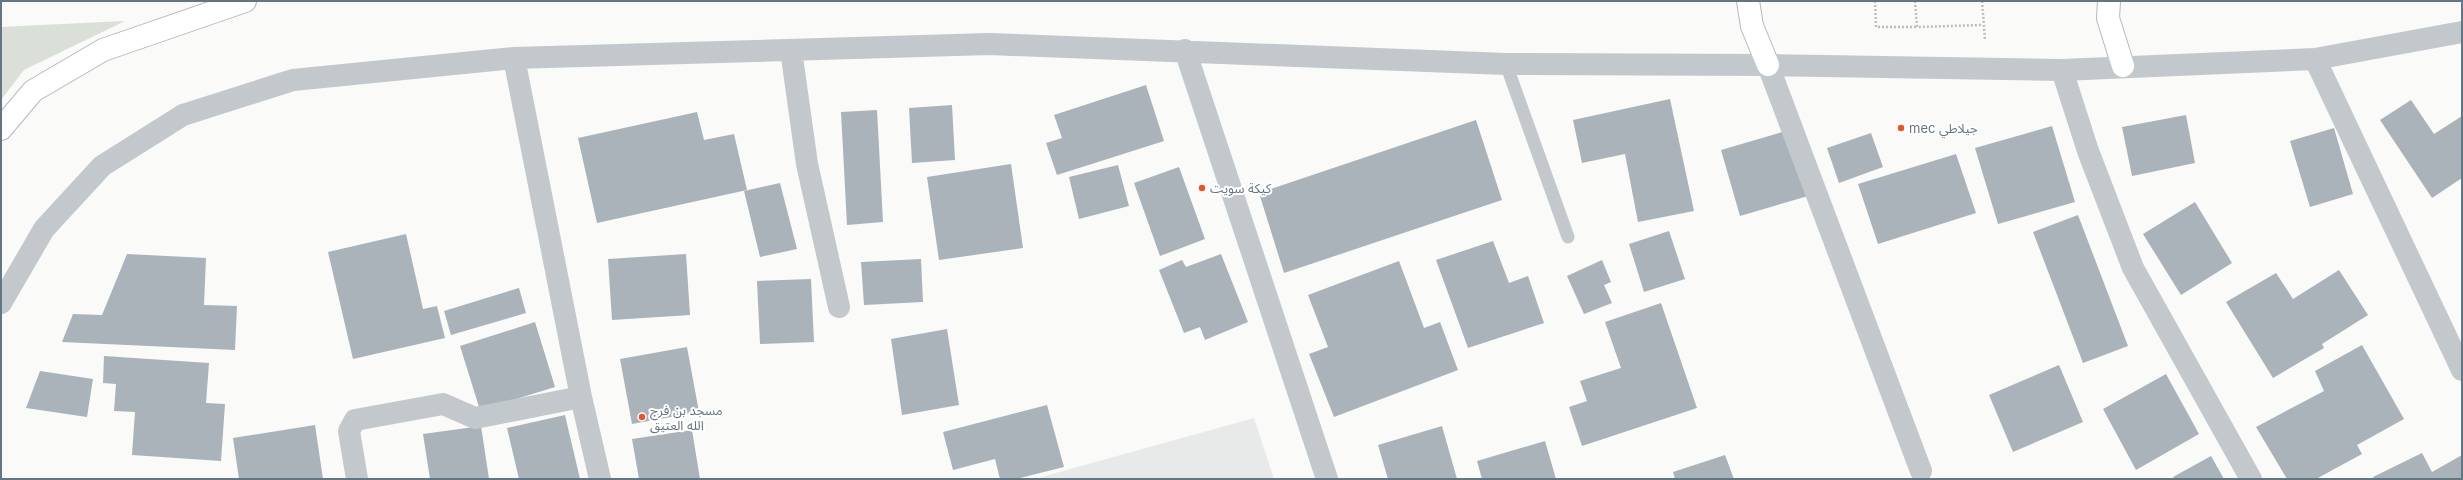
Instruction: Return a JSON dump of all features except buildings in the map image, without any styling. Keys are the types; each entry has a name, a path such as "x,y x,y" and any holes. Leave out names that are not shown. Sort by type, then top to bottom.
{"main road":[{"path":"1,129 34,91 102,50 246,1"},
{"path":"1748,1 1752,26 1768,65"},
{"path":"2109,1 2108,18 2123,66"}],"street":[{"path":"1,303 44,229 102,166 183,116 293,80 514,58 989,44 1185,50 1506,64 1768,65 2062,70 2123,66 2315,59 2462,32"},
{"path":"790,50 807,164 839,307"},
{"path":"1185,50 1327,479"},
{"path":"514,58 581,396 600,479"},
{"path":"2315,59 2462,370"},
{"path":"1768,65 1921,471"},
{"path":"2062,70 2088,151 2133,268 2251,479"},
{"path":"357,479 349,431 355,420 443,404 475,418 581,396"}],"lane":[{"path":"1506,64 1568,237"}],"path":[{"path":"1875,1 1876,27 1982,25"},
{"path":"1915,1 1917,26"},
{"path":"1982,1 1982,25 1990,68"}],"shaded area":[{"path":"125,21 24,70 1,100 1,27"},
{"path":"1254,418 1274,479 1034,479"}],"place":[{"name":"mec جيلاطي","path":"1901,128"},
{"name":"كيكة سويت","path":"1202,188"},
{"name":"مسجد بن فرج الله العتيق","path":"642,417"}]}
